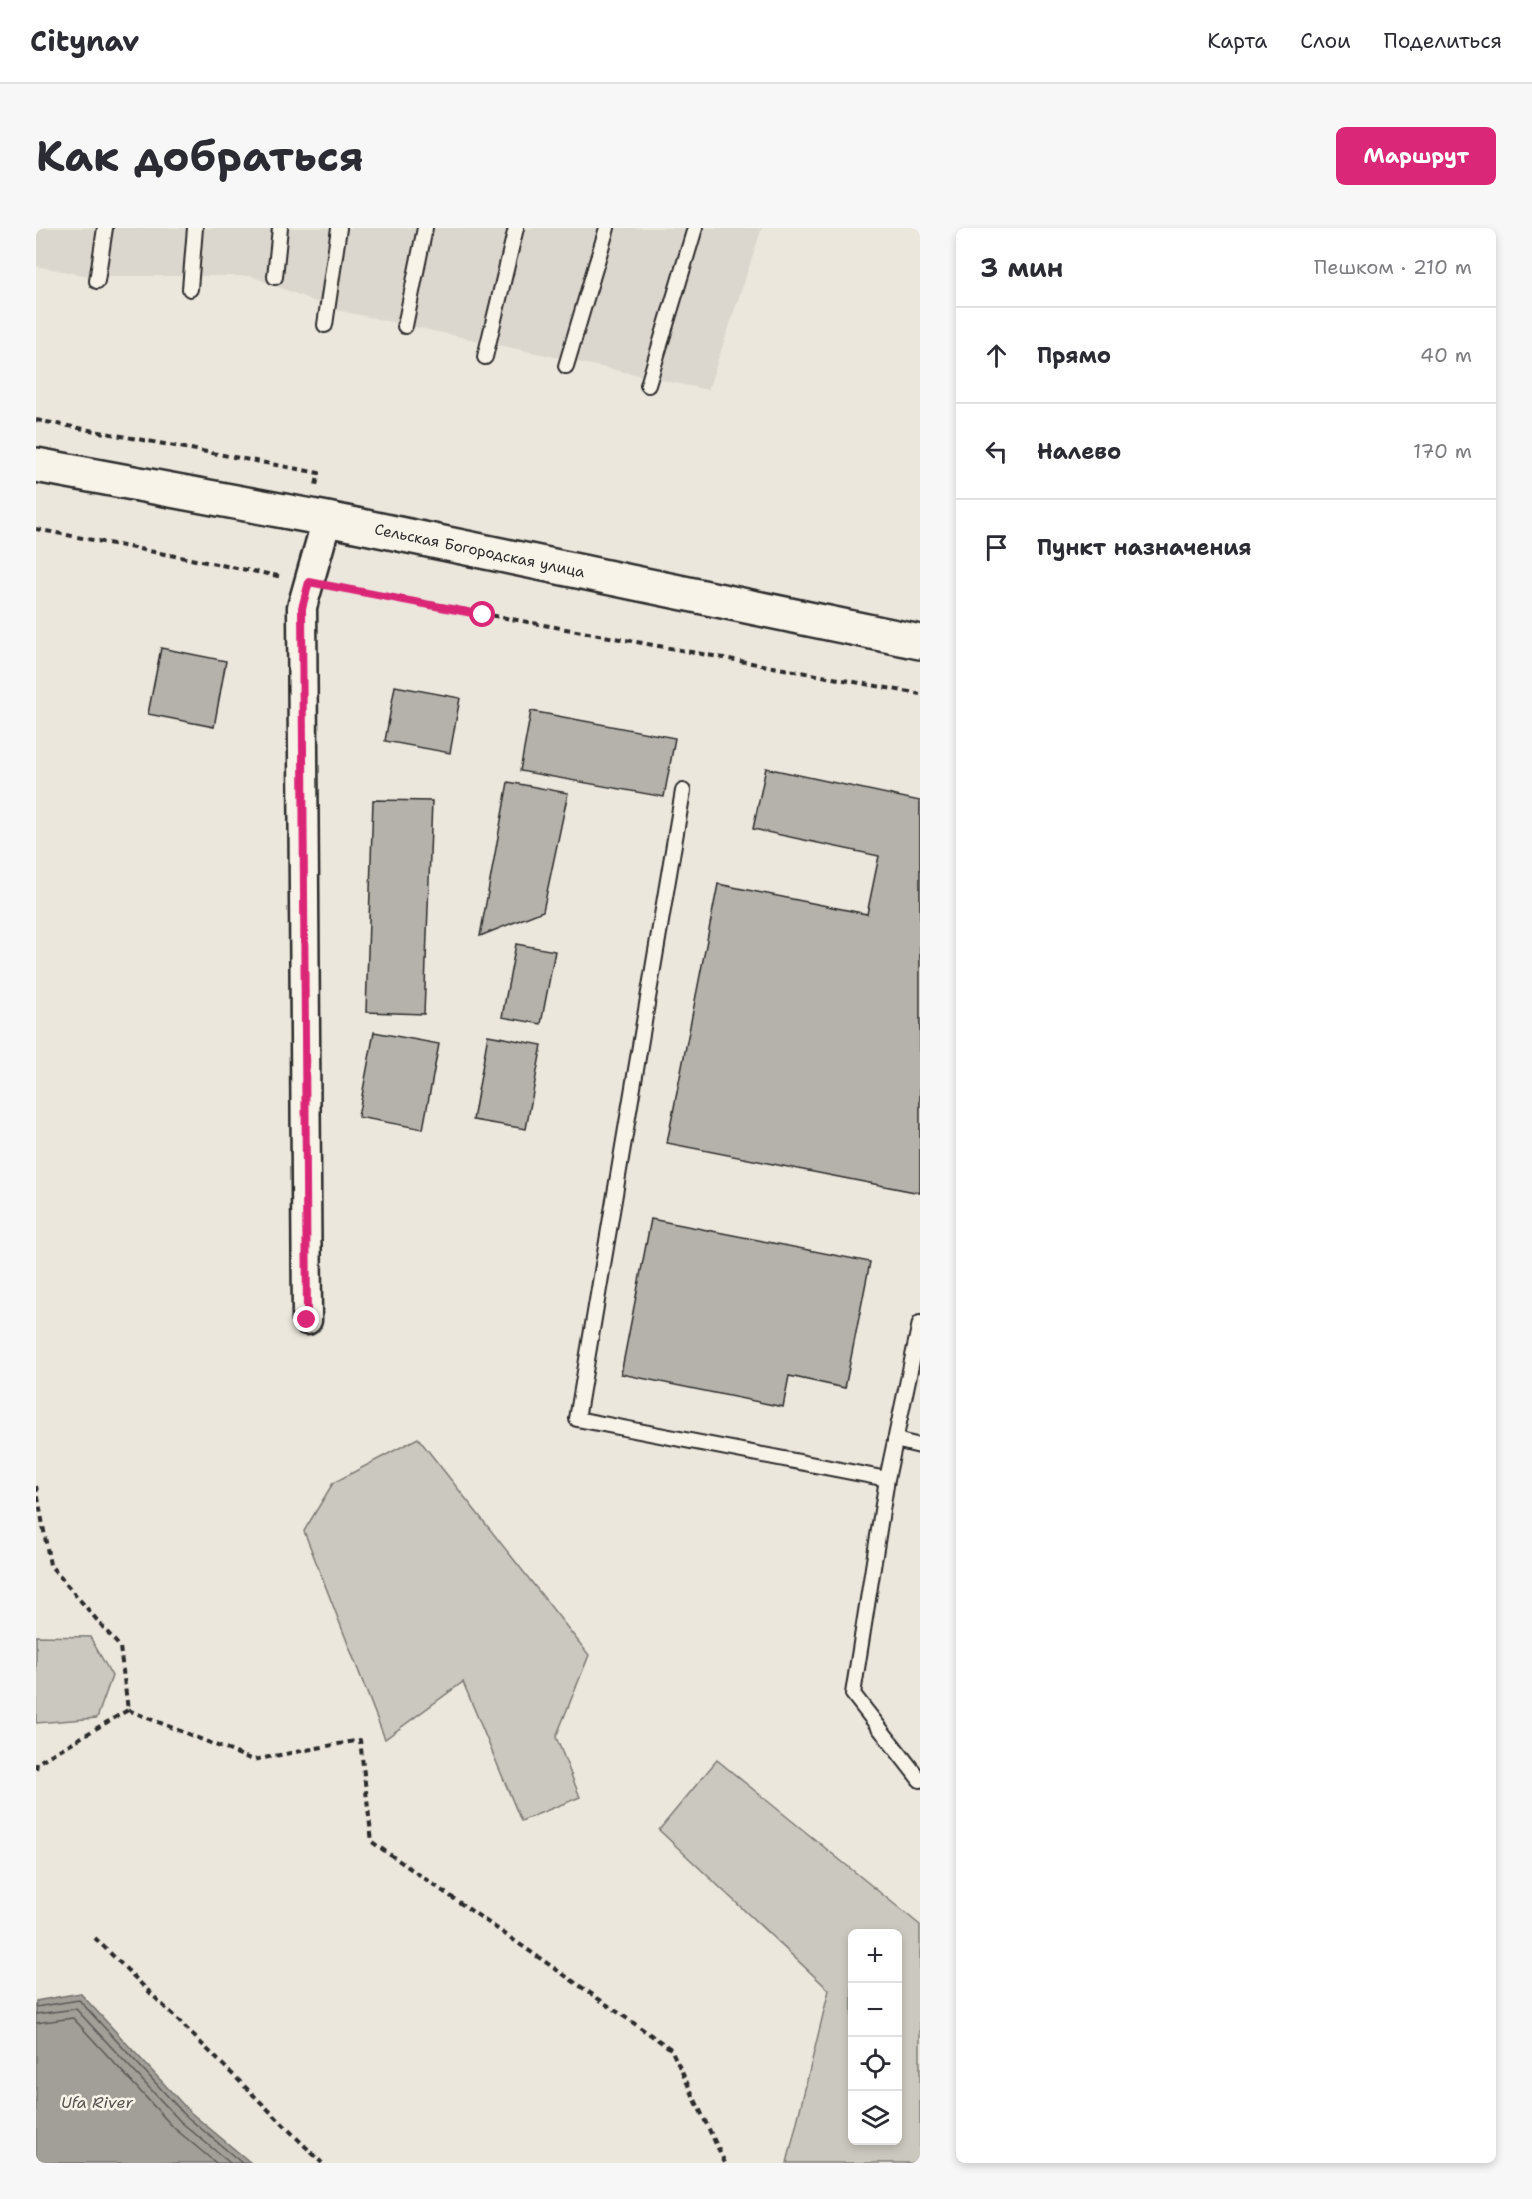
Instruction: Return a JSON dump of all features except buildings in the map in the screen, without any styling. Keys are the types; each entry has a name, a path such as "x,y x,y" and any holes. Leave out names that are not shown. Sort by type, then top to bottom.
{"main road":[{"name":"Сельская Богородская улица","path":"36,465 327,519 920,642"}],"street":[{"path":"307,1320 302,608 327,519"}],"lane":[{"path":"97,281 105,228"},
{"path":"190,288 195,228"},
{"path":"275,277 280,228"},
{"path":"325,325 339,228"},
{"path":"405,326 425,228"},
{"path":"485,357 516,228"},
{"path":"566,366 608,228"},
{"path":"648,385 695,228"},
{"path":"683,791 577,1419 887,1479"},
{"path":"920,1323 887,1479 853,1694 920,1780"},
{"path":"895,1440 920,1446"}],"path":[{"path":"36,420 319,473"},
{"path":"36,529 309,582 920,694"},
{"path":"36,1486 50,1565 120,1647 128,1710"},
{"path":"36,1770 37,1763 128,1710"},
{"path":"128,1710 253,1760 360,1740 372,1842 671,2049 726,2163"},
{"path":"95,1938 322,2163"}],"shaded area":[{"path":"36,228 762,228 708,390 336,310 251,276 89,276 36,266"},
{"path":"418,1438 589,1655 556,1737 580,1797 521,1821 463,1682 385,1739 304,1531 333,1483"},
{"path":"36,1636 90,1637 112,1676 97,1718 36,1723"},
{"path":"717,1760 920,1925 920,2163 787,2163 829,1990 659,1830"}],"water":[{"name":"Ufa River","path":"80,1993 190,2112 251,2163 36,2163 36,2001"}],"route":[{"path":"307,1320 302,608 309,582 483,615"}]}
